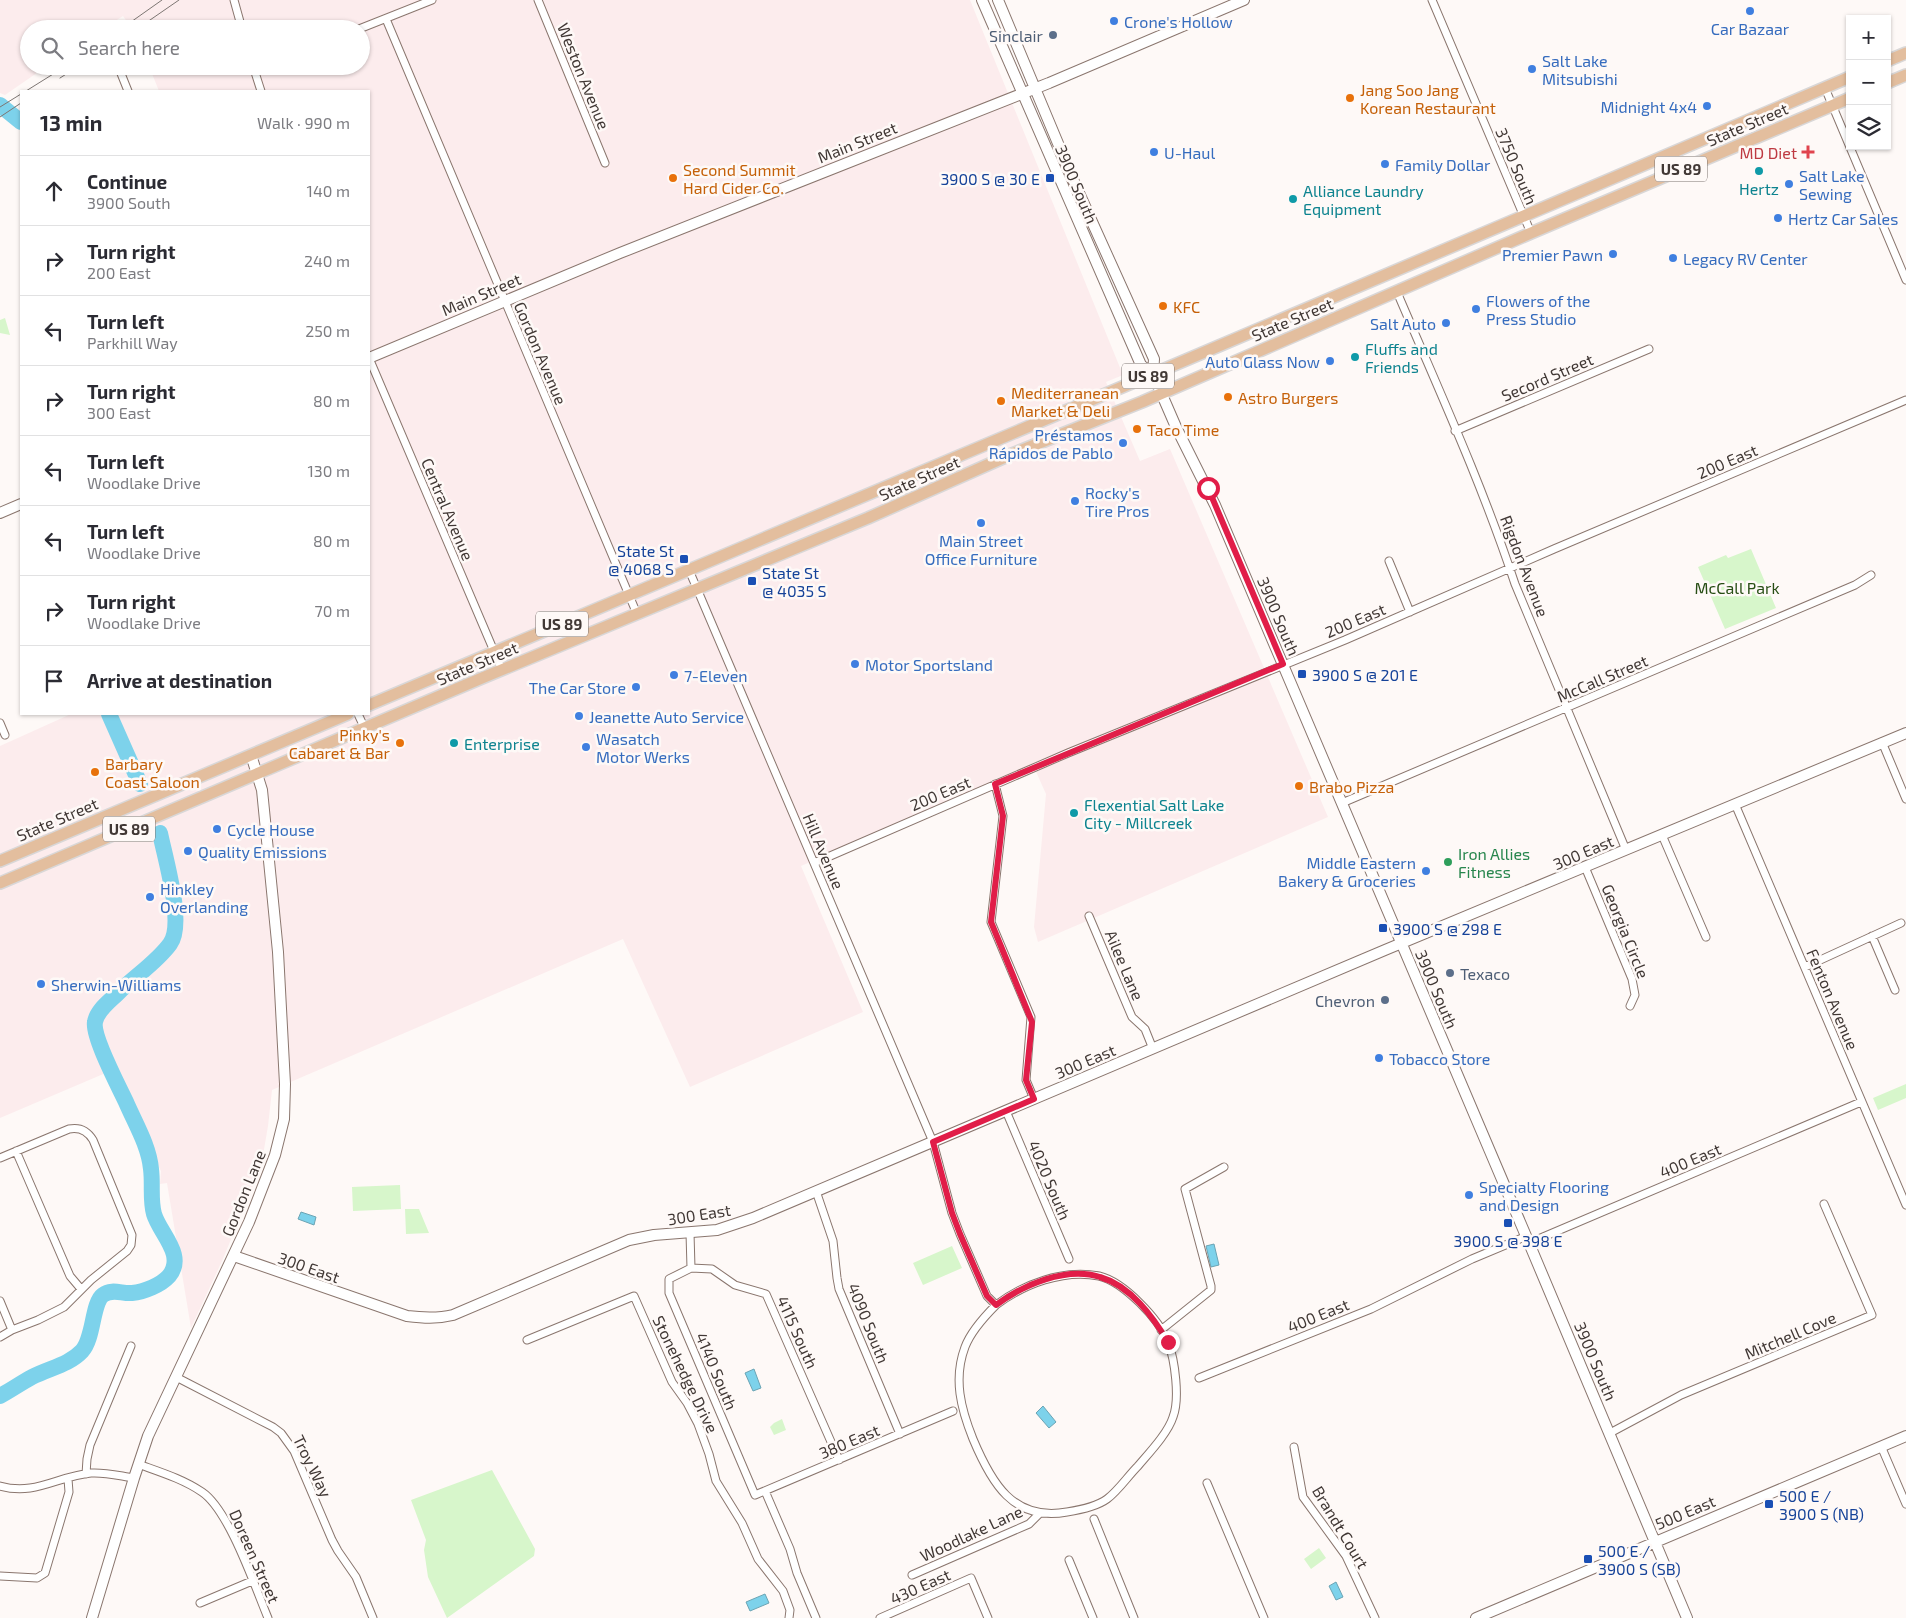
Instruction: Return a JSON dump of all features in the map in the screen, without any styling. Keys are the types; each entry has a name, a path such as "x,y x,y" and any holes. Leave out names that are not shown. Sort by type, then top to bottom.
{"main road":[{"path":"1889,60 1906,53"},
{"path":"1891,81 1906,75"},
{"name":"State Street","path":"370,705 1524,217 1846,79"},
{"name":"State Street","path":"0,883 697,588 868,518 1012,454 1161,394 1531,233 1846,100"},
{"name":"State Street","path":"0,861 346,715"}],"street":[{"path":"234,0 240,20"},
{"path":"370,25 432,0"},
{"name":"Weston Avenue","path":"538,0 605,162"},
{"name":"3900 South","path":"982,0 1141,365 1153,374"},
{"name":"3900 South","path":"998,0 1083,201 1154,359 1153,374 1161,394 1215,505 1528,1239 1687,1618"},
{"name":"Main Street","path":"370,358 505,300 1035,88 1244,0"},
{"name":"3750 South","path":"1432,0 1531,233"},
{"name":"Gordon Avenue","path":"386,19 637,614"},
{"path":"121,75 125,90"},
{"path":"256,75 261,90"},
{"path":"1824,88 1906,280"},
{"name":"Rigdon Avenue","path":"1396,292 1505,551 1510,568 1626,850"},
{"name":"Secord Street","path":"1455,430 1649,349"},
{"name":"Central Avenue","path":"370,360 502,670"},
{"name":"200 East","path":"814,863 995,784 1410,612 1906,400"},
{"path":"0,513 17,505"},
{"path":"1390,561 1410,612"},
{"name":"Hill Avenue","path":"689,570 933,1142 952,1213 960,1234 987,1296 996,1305"},
{"name":"McCall Street","path":"1342,803 1855,585 1871,575"},
{"path":"358,715 365,729"},
{"path":"0,723 5,735"},
{"name":"300 East","path":"234,1256 407,1316 427,1319 440,1318 464,1311 629,1240 654,1235 690,1233 731,1226 1401,943 1906,733"},
{"path":"1882,742 1906,798"},
{"name":"Gordon Lane","path":"92,1618 148,1436 234,1256 276,1155 284,1120 284,1036 278,952 262,790 251,755"},
{"path":"995,784 1003,816 991,922 1032,1022 1026,1080 1034,1099"},
{"name":"Fenton Avenue","path":"1736,804 1906,1205"},
{"path":"1662,835 1706,937"},
{"name":"Georgia Circle","path":"1585,867 1632,979 1635,995 1630,1006"},
{"name":"Ailee Lane","path":"1089,916 1132,1017 1144,1030 1153,1049"},
{"path":"1805,967 1901,923"},
{"path":"1872,936 1895,990"},
{"name":"400 East","path":"1199,1378 1371,1309 1472,1259 1528,1239 1861,1102"},
{"name":"4020 South","path":"1006,1111 1068,1259"},
{"path":"0,1158 64,1130 74,1128 85,1131 93,1140 132,1235 131,1245 127,1250 81,1289 60,1310 0,1337"},
{"path":"16,1151 70,1276 81,1289"},
{"path":"1161,1330 1211,1290 1185,1190 1224,1168"},
{"name":"4090 South","path":"816,1191 834,1241 837,1278 840,1289 900,1434"},
{"name":"Mitchell Cove","path":"1610,1433 1681,1395 1872,1315 1824,1204"},
{"path":"690,1233 691,1268"},
{"name":"4115 South","path":"691,1268 712,1269 735,1285 766,1294 839,1460"},
{"name":"4140 South","path":"691,1268 669,1280 669,1293 756,1495"},
{"path":"1071,1275 1101,1277 1123,1289 1144,1306 1161,1330 1168,1342 1175,1377 1176,1398 1173,1417 1149,1453 1107,1499 1082,1509 1062,1513 1040,1513 1030,1511 1018,1505 1000,1490 983,1464 962,1410 959,1383 960,1367 965,1347 972,1333 996,1305 1022,1289 1054,1278 1071,1275"},
{"name":"Stonehedge Drive","path":"527,1340 634,1296 672,1382 687,1402 698,1424 716,1481 742,1523 758,1559 783,1591 790,1610 789,1618"},
{"path":"0,1301 12,1330"},
{"path":"86,1474 88,1451 131,1346"},
{"name":"Troy Way","path":"176,1378 273,1427 288,1441 332,1540 356,1577 373,1618"},
{"name":"380 East","path":"756,1495 953,1411"},
{"name":"500 East","path":"1477,1618 1906,1436"},
{"path":"1881,1446 1906,1504"},
{"name":"Brandt Court","path":"1294,1447 1303,1496 1346,1556 1375,1618"},
{"name":"Doreen Street","path":"138,1464 181,1481 203,1493 217,1506 227,1523 268,1618"},
{"path":"0,1486 26,1490 86,1474 103,1473 134,1478"},
{"path":"0,1576 35,1578 45,1573 69,1492 68,1479"},
{"path":"1207,1483 1264,1618"},
{"path":"765,1491 790,1549 796,1573 816,1618"},
{"name":"Woodlake Lane","path":"912,1575 1029,1524 1040,1513"},
{"path":"1094,1520 1134,1618"},
{"path":"1069,1560 1093,1618"},
{"name":"430 East","path":"880,1618 971,1578 988,1618"},
{"path":"200,1603 252,1581"}],"shaded area":[{"path":"0,0 970,0 1123,375 1106,382 1140,461 1170,449 1328,817 1038,942 1034,927 1046,794 1033,765 801,866 863,1012 690,1087 623,939 272,1090 261,1167 222,1261 191,1328 167,1183 160,1184 161,1171 108,1072 0,1118 0,746 69,715 370,715 370,90 159,90 153,75 370,75 370,20 126,20 123,16 117,20 20,20 20,75 34,75 5,95 0,93"}],"green space":[{"path":"5,318 10,335 0,333 0,320"},
{"name":"McCall Park","path":"1751,549 1776,608 1725,629 1698,567 1726,555 1728,558"},
{"path":"1906,1084 1906,1098 1878,1110 1873,1098"},
{"path":"400,1185 401,1209 353,1211 352,1187"},
{"path":"405,1209 419,1209 429,1233 406,1234"},
{"path":"952,1246 962,1268 923,1285 913,1263"},
{"path":"782,1419 786,1430 774,1435 770,1427"},
{"path":"492,1470 535,1549 534,1556 447,1618 428,1577 424,1550 426,1540 411,1500"},
{"path":"1319,1548 1326,1558 1311,1569 1304,1559"}],"water":[{"path":"301,1212 316,1217 314,1225 298,1219"},
{"path":"1214,1244 1219,1265 1211,1267 1206,1246"},
{"path":"754,1369 761,1388 753,1391 745,1373"},
{"path":"1043,1406 1056,1422 1049,1428 1036,1413"},
{"path":"1336,1582 1343,1597 1336,1600 1329,1586"},
{"path":"765,1594 769,1603 750,1611 746,1602"}],"waterway":[{"path":"0,105 20,121"},
{"path":"109,715 140,784"},
{"path":"0,1396 32,1377 77,1356 89,1338 97,1305 103,1295 110,1292 132,1293 147,1290 166,1279 173,1268 175,1260 173,1252 154,1214 152,1175 148,1152 107,1062 95,1029 96,1018 101,1010 158,957 170,944 174,935 175,907 160,833"}],"tram line":[{"path":"134,20 162,0"},
{"path":"150,20 179,0"},
{"path":"28,90 52,75"},
{"path":"60,78 65,75"},
{"path":"0,107 20,95"},
{"path":"0,117 20,104"}],"place":[{"name":"Car Bazaar","path":"1750,11"},
{"name":"Crone's Hollow","path":"1114,21"},
{"name":"Sinclair","path":"1053,35"},
{"name":"Salt Lake Mitsubishi","path":"1532,69"},
{"name":"Jang Soo Jang Korean Restaurant","path":"1350,98"},
{"name":"Midnight 4x4","path":"1707,106"},
{"name":"U-Haul","path":"1154,152"},
{"name":"MD Diet","path":"1808,152"},
{"name":"Family Dollar","path":"1385,164"},
{"name":"Hertz","path":"1759,171"},
{"name":"Second Summit Hard Cider Co.","path":"673,178"},
{"name":"3900 S @ 30 E","path":"1050,178"},
{"name":"Salt Lake Sewing","path":"1789,184"},
{"name":"Alliance Laundry Equipment","path":"1293,199"},
{"name":"Hertz Car Sales","path":"1778,218"},
{"name":"Premier Pawn","path":"1613,254"},
{"name":"Legacy RV Center","path":"1673,258"},
{"name":"KFC","path":"1163,306"},
{"name":"Flowers of the Press Studio","path":"1476,309"},
{"name":"Salt Auto","path":"1446,323"},
{"name":"Fluffs and Friends","path":"1355,357"},
{"name":"Auto Glass Now","path":"1330,361"},
{"name":"Astro Burgers","path":"1228,397"},
{"name":"Mediterranean Market & Deli","path":"1001,401"},
{"name":"Taco Time","path":"1137,429"},
{"name":"Préstamos Rápidos de Pablo","path":"1123,443"},
{"name":"Rocky's Tire Pros","path":"1075,501"},
{"name":"Main Street Office Furniture","path":"981,523"},
{"name":"State St @ 4068 S","path":"684,559"},
{"name":"State St @ 4035 S","path":"752,581"},
{"name":"Motor Sportsland","path":"855,664"},
{"name":"3900 S @ 201 E","path":"1302,674"},
{"name":"7-Eleven","path":"674,675"},
{"name":"The Car Store","path":"636,687"},
{"name":"Jeanette Auto Service","path":"579,716"},
{"name":"Pinky's Cabaret & Bar","path":"400,743"},
{"name":"Enterprise","path":"454,743"},
{"name":"Wasatch Motor Werks","path":"586,747"},
{"name":"Barbary Coast Saloon","path":"95,772"},
{"name":"Brabo Pizza","path":"1299,786"},
{"name":"Flexential Salt Lake City - Millcreek","path":"1074,813"},
{"name":"Cycle House","path":"217,829"},
{"name":"Quality Emissions","path":"188,851"},
{"name":"Iron Allies Fitness","path":"1448,862"},
{"name":"Middle Eastern Bakery & Groceries","path":"1426,871"},
{"name":"Hinkley Overlanding","path":"150,897"},
{"name":"3900 S @ 298 E","path":"1383,928"},
{"name":"Texaco","path":"1450,973"},
{"name":"Sherwin-Williams","path":"41,984"},
{"name":"Chevron","path":"1385,1000"},
{"name":"Tobacco Store","path":"1379,1058"},
{"name":"Specialty Flooring and Design","path":"1469,1195"},
{"name":"3900 S @ 398 E","path":"1508,1223"},
{"name":"500 E / 3900 S (NB)","path":"1769,1504"},
{"name":"500 E / 3900 S (SB)","path":"1588,1559"}],"route":[{"path":"1168,1342 1144,1306 1123,1289 1101,1277 1071,1275 1054,1278 1022,1289 996,1305 987,1296 960,1234 952,1213 939,1158 933,1142 1034,1099 1026,1080 1032,1022 991,922 1003,816 995,784 1283,664 1208,488"}]}
